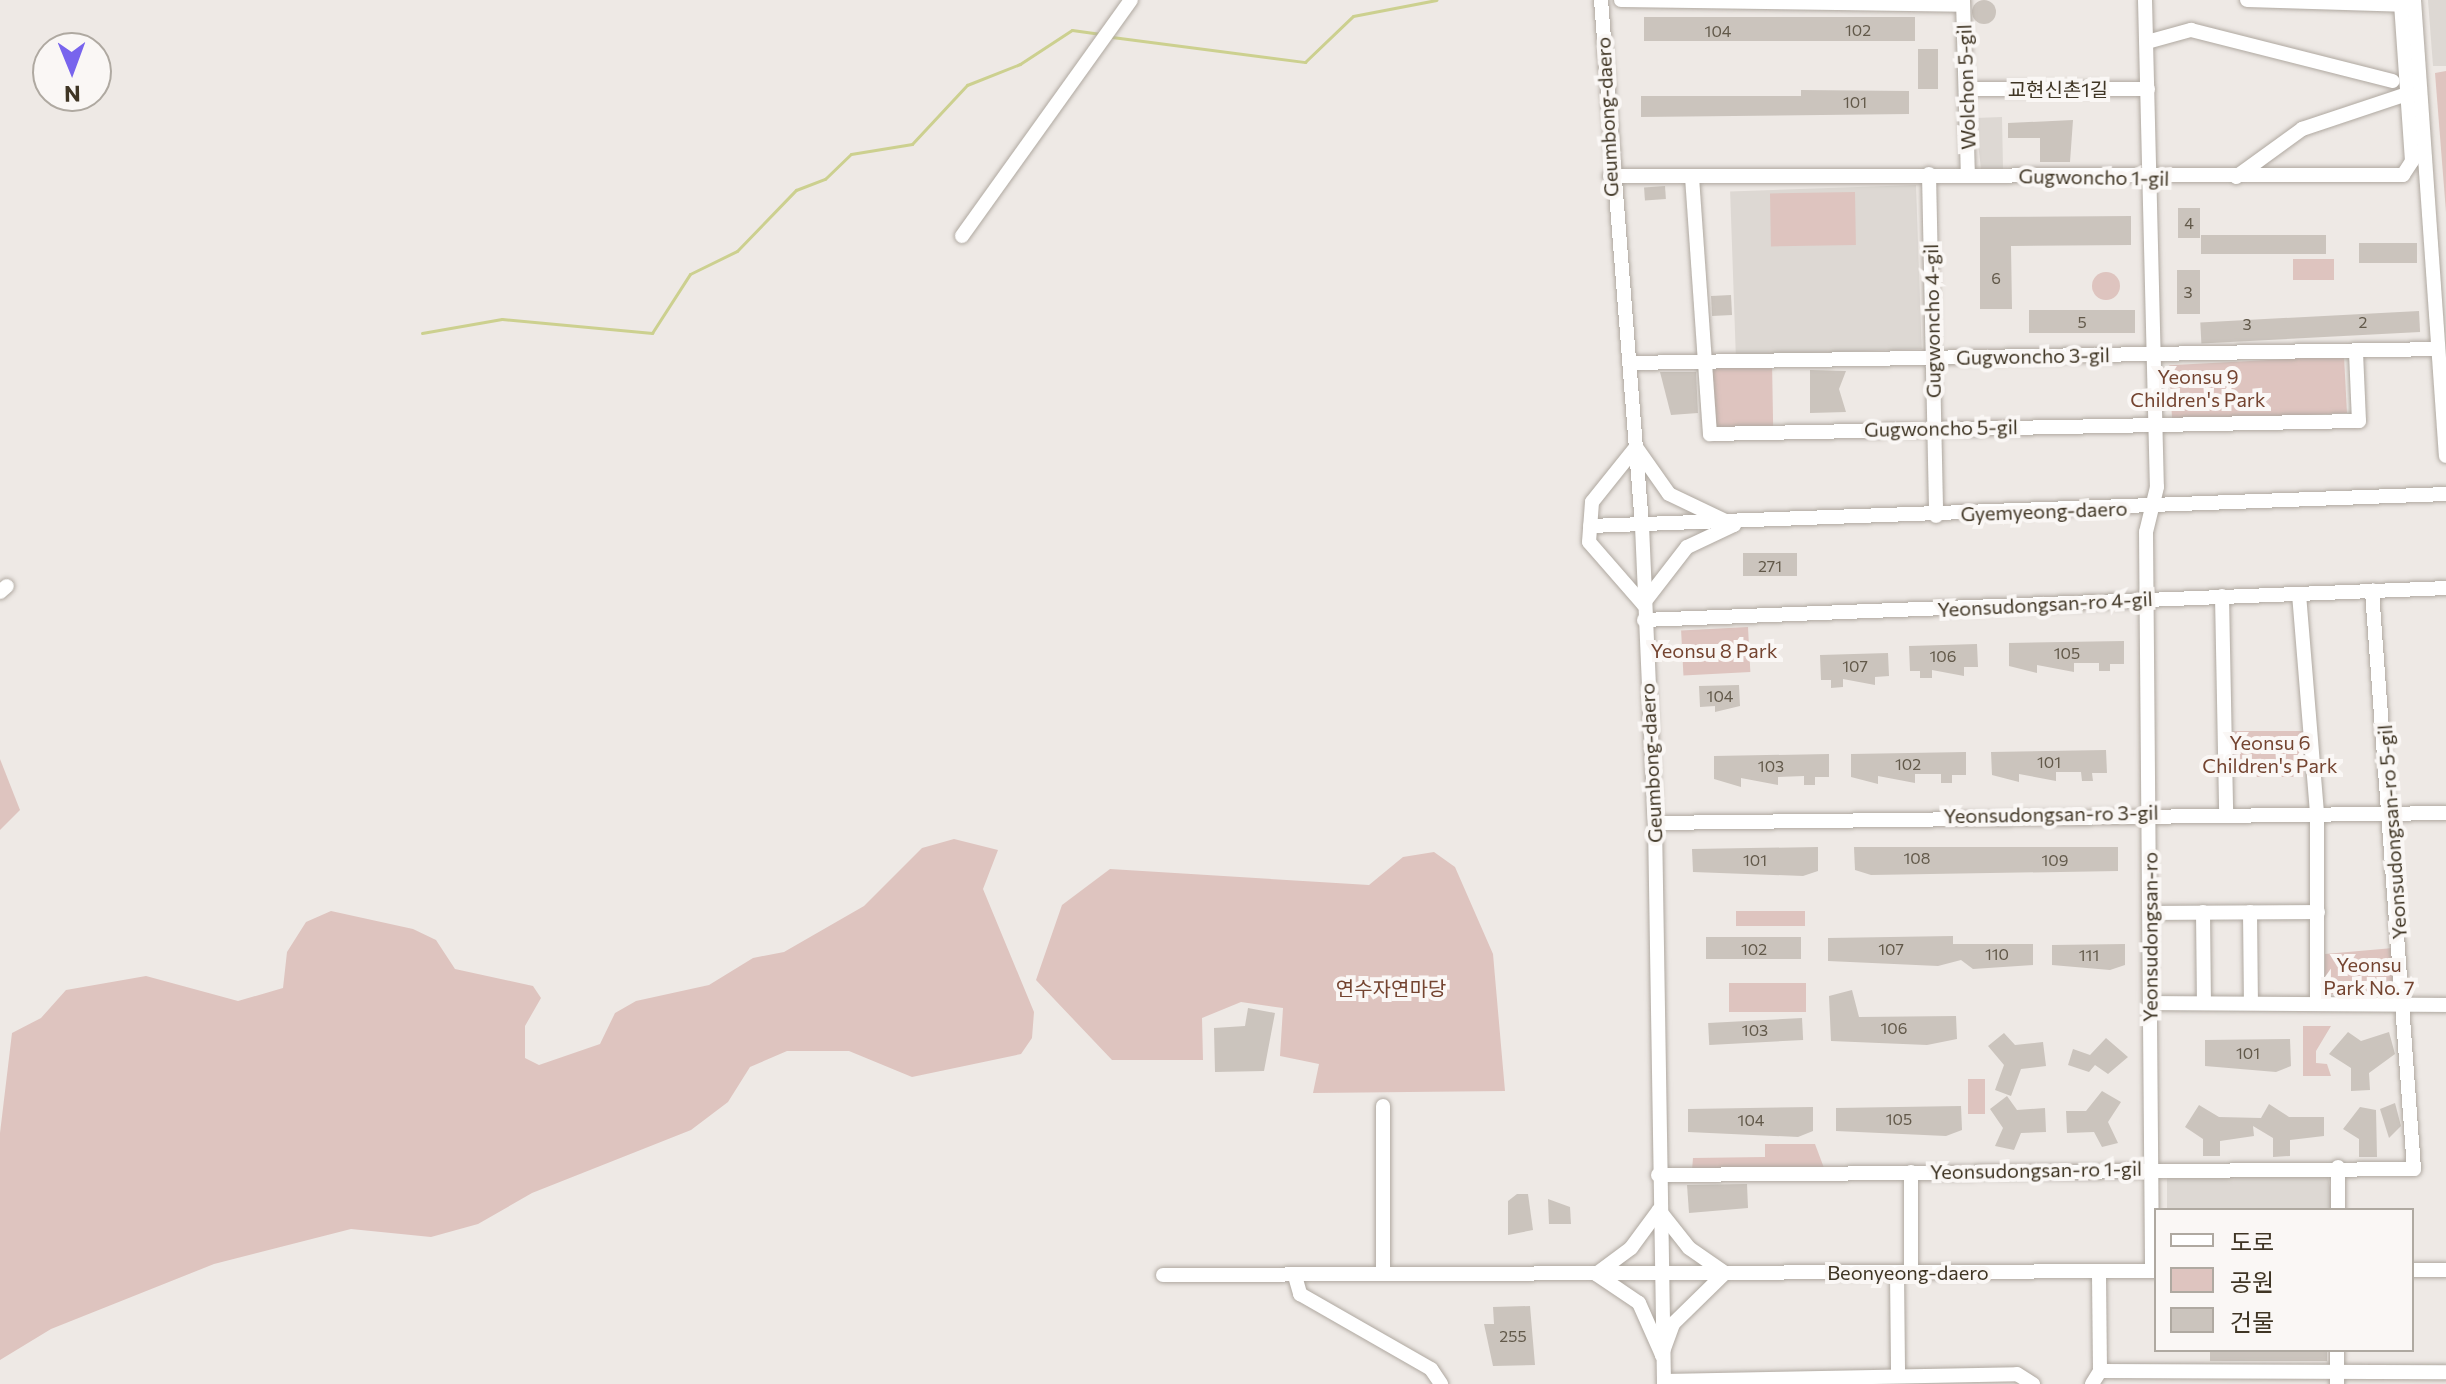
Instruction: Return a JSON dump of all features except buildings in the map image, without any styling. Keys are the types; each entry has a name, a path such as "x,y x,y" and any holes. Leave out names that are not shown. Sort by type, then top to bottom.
{"street":[{"path":"962,236 1131,0"},
{"name":"Geumbong-daero","path":"1601,0 1610,176 1630,363 1642,526 1643,604 1655,823 1658,1175 1664,1382"},
{"path":"1621,0 1963,3"},
{"name":"Yeonsudongsan-ro","path":"2145,0 2157,487 2147,507 2154,1271"},
{"path":"2247,0 2410,3 2446,456"},
{"name":"Wolchon 5-gil","path":"1963,3 1968,174"},
{"name":"Gugwoncho 1-gil","path":"1610,176 1968,174 2151,178 2403,175 2412,161 2403,29 2410,3"},
{"path":"2390,96 2403,29"},
{"path":"2147,42 2191,30 2393,81"},
{"name":"교현신촌1길","path":"1967,89 2148,89"},
{"path":"2236,177 2282,138 2390,96 2407,94"},
{"name":"Gugwoncho 4-gil","path":"1929,174 1936,516"},
{"name":"Gugwoncho 5-gil","path":"1692,177 1710,434 2359,421 2356,351"},
{"name":"Gugwoncho 3-gil","path":"1630,363 2437,349"},
{"path":"1636,447 1669,494 1734,525 1687,547 1643,604 1589,542 1592,502 1636,447"},
{"name":"Gyemyeong-daero","path":"1590,526 1734,525 2446,494"},
{"name":"Yeonsudongsan-ro 4-gil","path":"1644,620 2446,588"},
{"name":"Yeonsudongsan-ro 5-gil","path":"2372,591 2405,1005 2414,1169"},
{"path":"2299,594 2317,813 2317,1003"},
{"path":"2222,596 2226,813"},
{"name":"Yeonsudongsan-ro 3-gil","path":"1655,823 2149,813 2446,813"},
{"path":"2203,912 2204,1003"},
{"path":"2250,912 2251,1003"},
{"path":"2150,913 2318,912"},
{"path":"2151,1003 2446,1005"},
{"path":"1383,1106 1383,1274"},
{"path":"2338,1167 2338,1208"},
{"name":"Yeonsudongsan-ro 1-gil","path":"1658,1175 2338,1167 2414,1169"},
{"path":"1898,1376 1911,1172"},
{"path":"1659,1210 1689,1248 1725,1273 1673,1324 1662,1355 1639,1303 1596,1274 1631,1248 1659,1210"},
{"path":"2414,1270 2446,1270"},
{"path":"2099,1271 2096,1378 2337,1378 2446,1372"},
{"name":"Beonyeong-daero","path":"1163,1275 2154,1271"},
{"path":"1295,1276 1300,1294 1431,1369 1441,1384"},
{"path":"2337,1352 2337,1378"},
{"path":"1664,1382 2017,1374 2033,1384"}],"shaded area":[{"path":"2428,0 2446,0 2446,66 2433,66"},
{"path":"2002,117 2003,169 1981,169 1975,118"},
{"path":"1916,185 1922,349 1736,355 1730,191"},
{"path":"2327,1171 2334,1208 2167,1208 2167,1176"}],"green space":[{"path":"2446,71 2446,212 2435,73"},
{"path":"1855,192 1856,245 1771,246 1770,193"},
{"path":"2293,259 2334,259 2334,280 2293,280"},
{"path":"2106,272 2116,276 2120,286 2116,296 2106,300 2096,296 2092,286 2096,276"},
{"name":"Yeonsu 9 Children's Park","path":"2344,356 2347,413 2172,422 2169,365"},
{"path":"1772,361 1773,429 1712,430 1711,362"},
{"name":"Yeonsu 8 Park","path":"1748,627 1750,672 1683,675 1681,631"},
{"name":"Yeonsu 6 Children's Park","path":"2233,731 2304,731 2304,777 2233,777"},
{"path":"0,759 20,810 0,830"},
{"path":"954,839 998,850 983,889 1034,1012 1032,1038 1021,1054 912,1077 849,1051 787,1051 750,1067 728,1102 691,1130 532,1193 478,1224 431,1237 351,1229 214,1264 51,1329 0,1360 0,1133 12,1033 41,1018 66,990 146,976 238,1001 283,988 287,952 306,922 331,911 413,929 436,940 455,969 533,986 541,998 525,1026 525,1058 539,1065 600,1044 615,1013 636,1001 709,985 753,958 784,952 864,906 922,848"},
{"name":"연수자연마당","path":"1434,852 1455,867 1493,954 1505,1091 1313,1093 1319,1064 1280,1056 1283,1008 1241,1002 1202,1018 1203,1060 1112,1060 1036,980 1062,905 1110,869 1369,885 1403,857"},
{"path":"1736,911 1805,911 1805,926 1736,926"},
{"name":"Yeonsu Park No. 7","path":"2393,948 2398,998 2325,994 2325,954"},
{"path":"1729,983 1806,983 1806,1012 1729,1012"},
{"path":"2303,1026 2331,1026 2316,1051 2316,1063 2327,1064 2331,1076 2303,1076"},
{"path":"1968,1079 1985,1079 1985,1114 1968,1114"},
{"path":"1765,1144 1815,1144 1824,1168 1692,1170 1693,1158 1765,1157"}],"waterway":[{"path":"1112,37 1305,62 1353,16 1436,0"},
{"path":"422,333 502,319 652,333 690,274 737,251 796,190 825,179 851,154 912,144 967,85 1020,64 1072,30 1101,34"}]}
